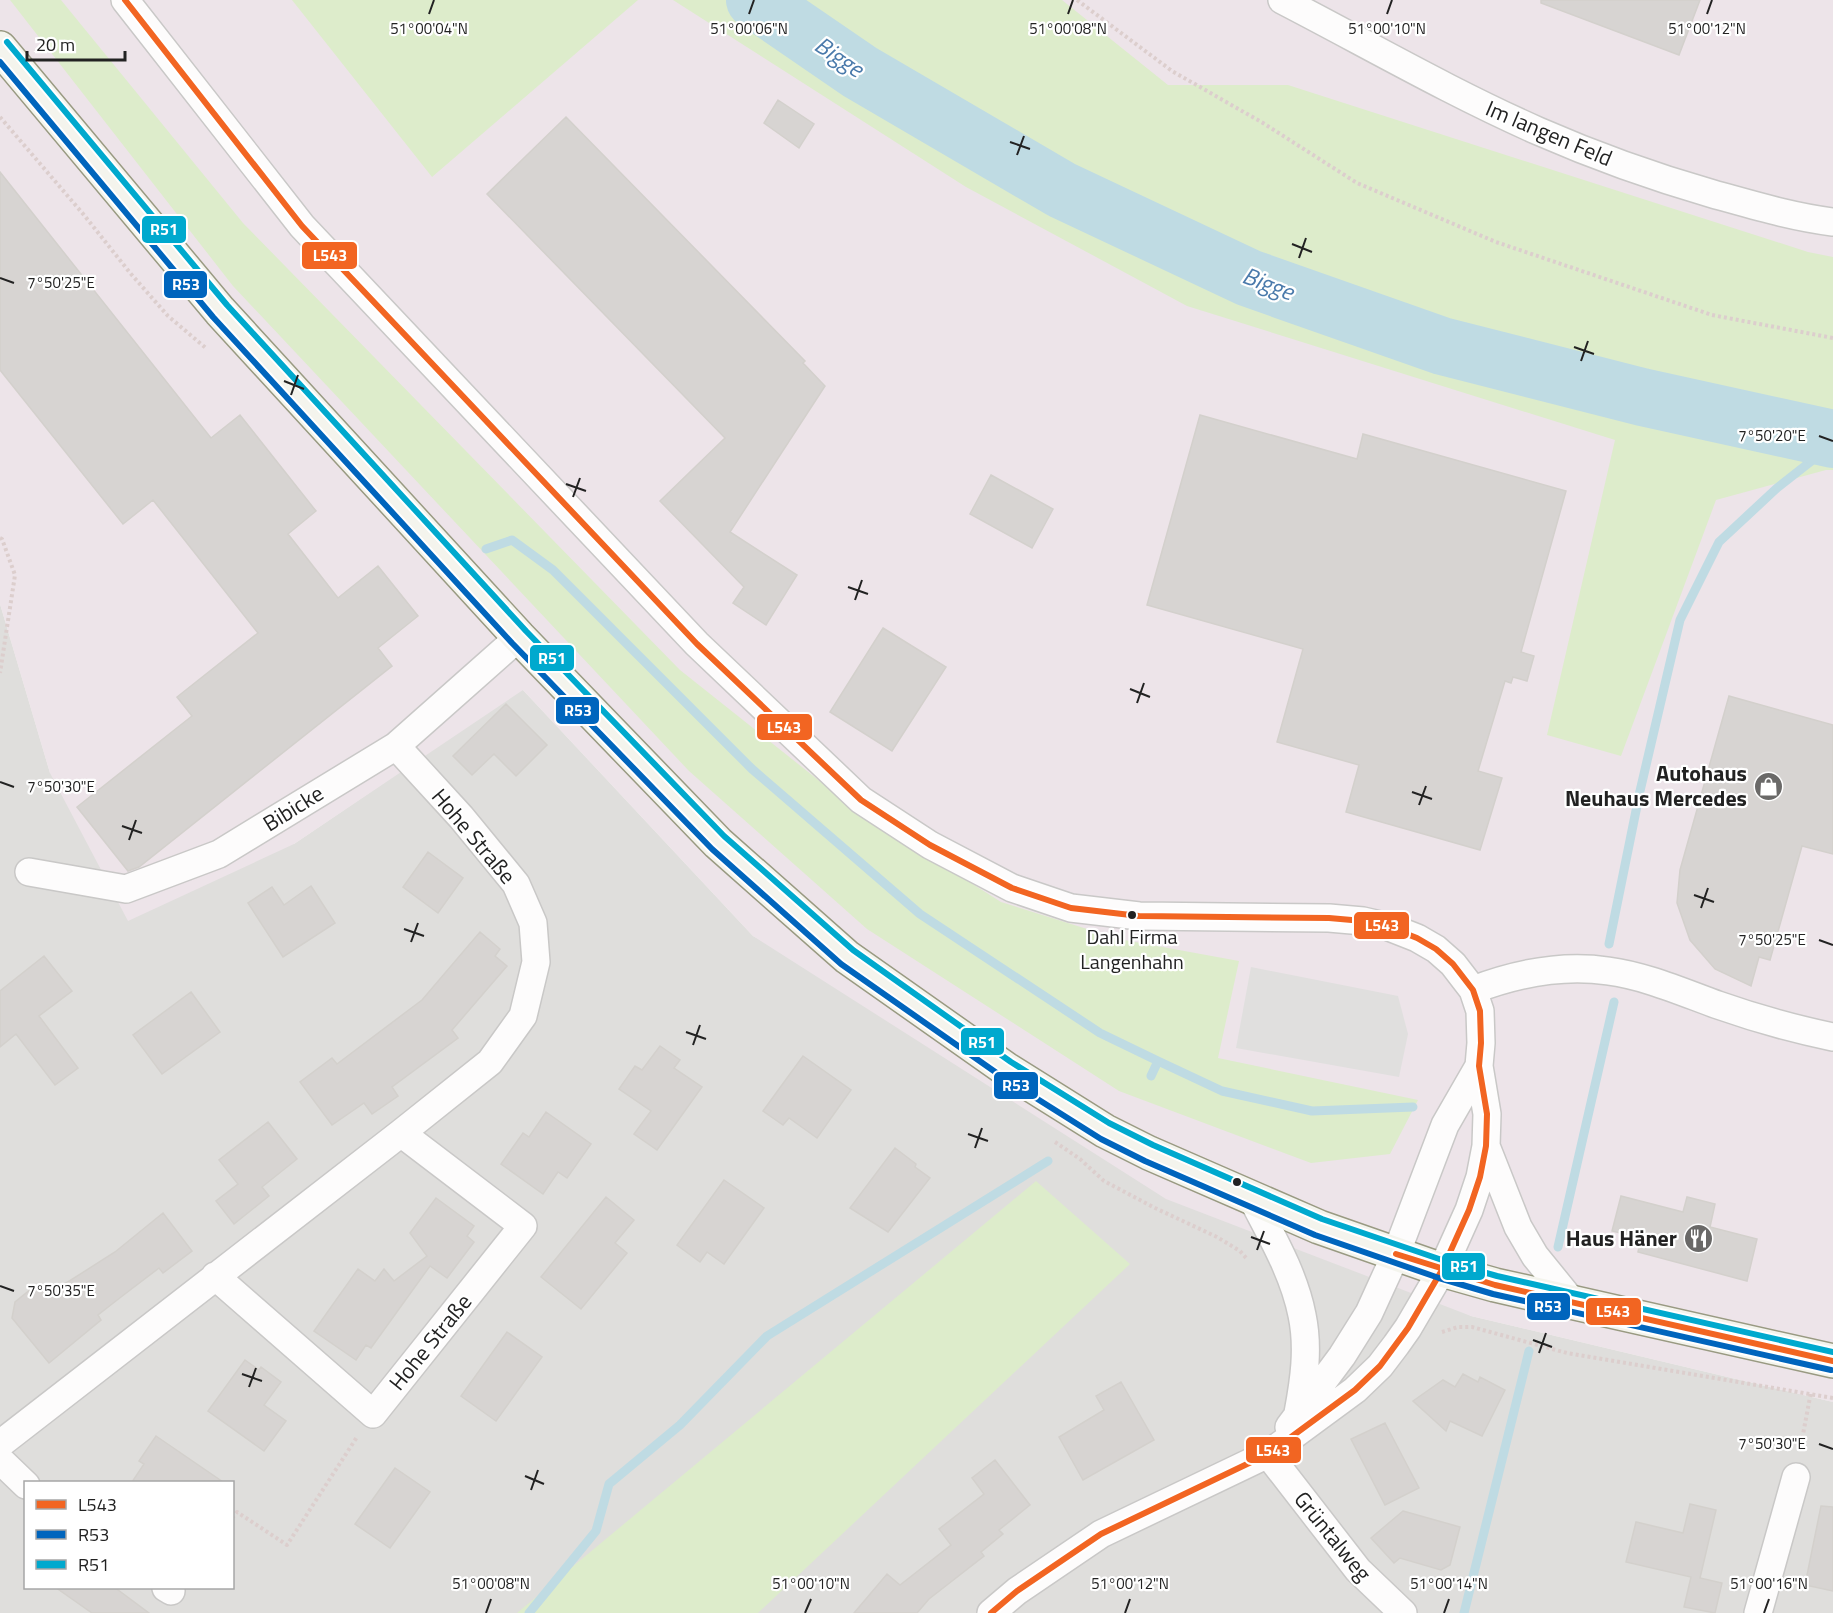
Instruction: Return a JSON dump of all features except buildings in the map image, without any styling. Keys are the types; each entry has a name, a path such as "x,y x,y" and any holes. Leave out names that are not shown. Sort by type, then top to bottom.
{"main road":[{"path":"0,48 220,311 519,637 718,843 847,957 996,1062 1105,1131 1149,1154 1253,1200 1319,1227 1442,1270 1495,1285 1825,1360"}],"street":[{"path":"125,0 302,226 697,644 861,800 930,845 1012,888 1071,908 1139,915 1329,918 1363,921 1389,927 1417,938 1436,949 1453,963 1473,990 1480,1011 1479,1066 1487,1114 1486,1146 1480,1177 1469,1210 1442,1270 1408,1328 1380,1366 1355,1390 1268,1454 1101,1534 1017,1591 991,1613"},
{"name":"Im langen Feld","path":"1282,0 1473,101 1538,131 1666,180 1782,213 1833,222"},
{"name":"Bibicke","path":"29,872 126,889 219,854 396,746 519,637"},
{"name":"Hohe Straße","path":"0,1444 490,1062 523,1016 536,962 533,923 516,884 396,746"},
{"path":"1473,990 1507,978 1552,970 1607,970 1638,977 1734,1011 1805,1032 1833,1037"},
{"path":"1268,1454 1298,1417 1370,1313 1396,1254 1445,1125 1479,1066"},
{"name":"Hohe Straße","path":"215,1276 373,1414 523,1226 401,1133"},
{"path":"1486,1146 1518,1227 1535,1256 1574,1304"},
{"path":"1253,1200 1285,1262 1302,1315 1305,1366 1298,1417"},
{"name":"Grüntalweg","path":"1268,1454 1358,1570 1403,1613"},
{"path":"0,1460 24,1483"},
{"path":"1758,1613 1796,1477"}],"path":[{"path":"1077,0 1172,71 1263,123 1357,183 1496,242 1712,315 1833,338"},
{"path":"0,117 168,316 209,351"},
{"path":"0,538 15,575 0,673"},
{"path":"1053,1140 1104,1181 1217,1237 1240,1251 1251,1263"},
{"path":"1408,1328 1432,1338 1443,1331 1458,1327 1472,1327 1567,1353 1833,1398"},
{"path":"1796,1477 1810,1394 1825,1360"},
{"path":"234,1516 237,1512 287,1545 373,1414"}],"shaded area":[{"path":"0,0 1833,0 1833,1402 1471,1316 1166,1199 753,936 523,690 294,844 128,921 50,773 0,604"},
{"path":"0,604 50,773 294,844 522,689 753,936 1471,1316 1833,1402 1833,1613 0,1613"},
{"path":"1251,967 1398,996 1408,1034 1399,1077 1236,1048"}],"green space":[{"path":"10,0 61,0 243,223 680,670 856,810 1001,902 1119,939 1239,961 1218,1058 1418,1100 1390,1154 1311,1163 1119,1091 867,929 689,771 233,286"},
{"path":"292,0 638,0 432,177"},
{"path":"673,0 1062,0 1168,85 1288,85 1808,252 1833,257 1833,470 1716,500 1621,756 1547,735 1615,440 1187,306 966,187"},
{"path":"1036,1181 1130,1264 758,1613 517,1613"}],"waterway":[{"name":"Bigge","path":"755,0 860,72 1062,190 1249,278 1442,346 1642,397 1833,439"},
{"path":"1609,944 1640,791 1680,620 1719,542 1777,488 1833,444"},
{"path":"486,549 512,540 553,570 752,769 920,914 1100,1033 1158,1061"},
{"path":"1558,1247 1614,1002"},
{"path":"1151,1076 1158,1061 1222,1091 1312,1111 1413,1107"},
{"path":"529,1613 596,1531 609,1484 680,1425 767,1336 1048,1161"},
{"path":"1464,1613 1529,1351"}],"transit line":[{"name":"L543","path":"125,0 302,226 697,644 861,800 930,845 1012,888 1071,908 1139,916 1329,918 1363,921 1389,927 1417,938 1436,949 1453,964 1473,990 1480,1011 1479,1066 1487,1114 1486,1146 1480,1177 1469,1210 1442,1270 1408,1328 1380,1366 1355,1390 1268,1454 1101,1534 1017,1591 991,1613"},
{"name":"R51","path":"7,42 227,305 526,631 724,836 853,950 1011,1062 1109,1123 1153,1145 1322,1219 1445,1261 1497,1276 1833,1352"},
{"name":"R53","path":"0,62 213,317 512,643 712,849 841,964 1001,1076 1101,1139 1145,1161 1315,1235 1439,1278 1493,1294 1831,1370"},
{"name":"L543","path":"1396,1254 1495,1285 1833,1361"}],"place":[{"name":"Autohaus Neuhaus Mercedes","path":"1768,786"},
{"name":"Dahl Firma Langenhahn","path":"1132,915"},
{"name":"Haus Häner","path":"1698,1238"}]}
